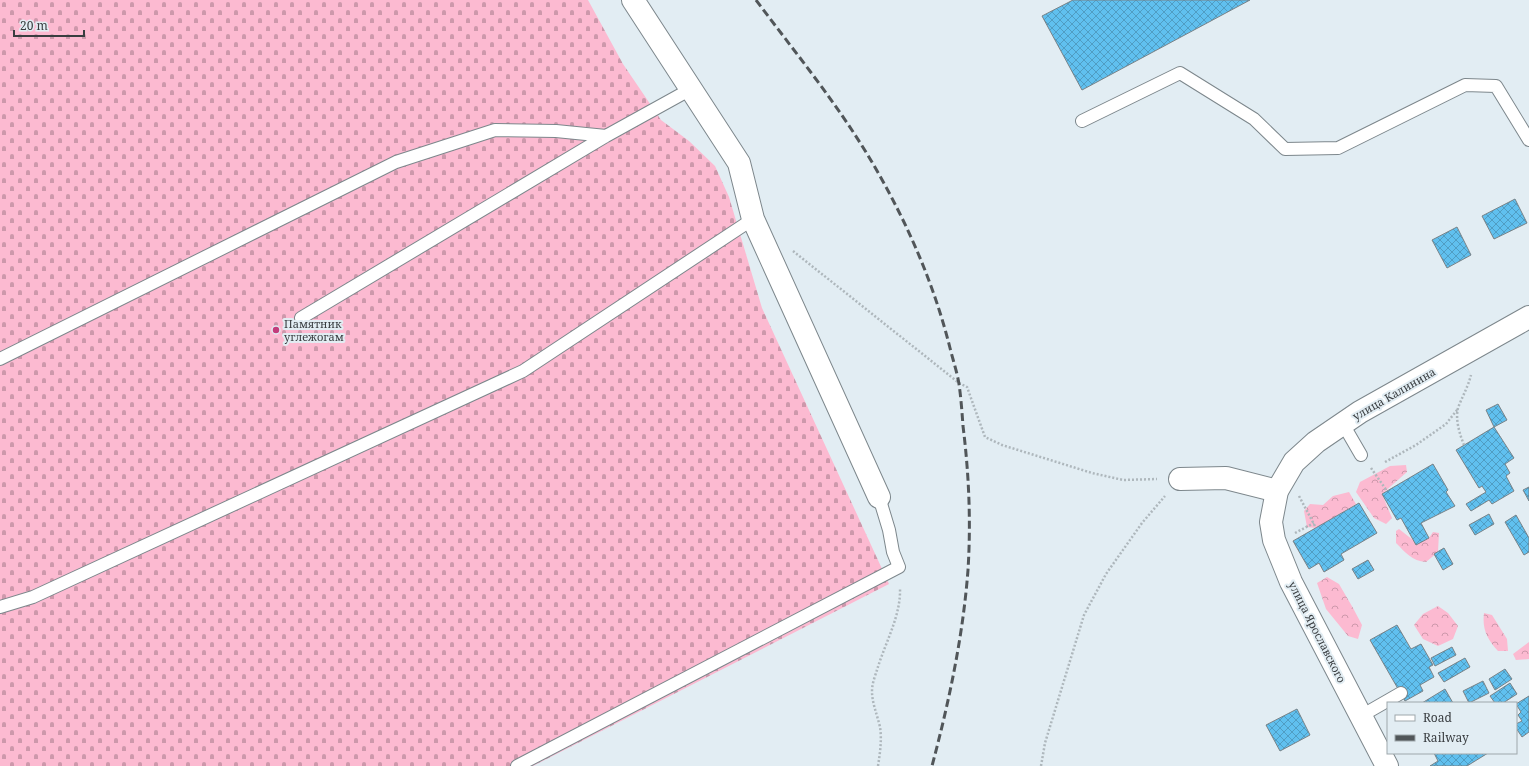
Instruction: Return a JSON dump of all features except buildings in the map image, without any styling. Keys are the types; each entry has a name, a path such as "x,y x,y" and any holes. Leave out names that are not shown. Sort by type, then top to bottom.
{"street":[{"path":"633,0 739,163 753,219 879,497"},
{"name":"улица Калинина","path":"1280,487 1294,462 1316,442 1360,412 1529,317"},
{"path":"1180,479 1226,478 1280,487"},
{"name":"улица Ярославского","path":"1280,487 1271,522 1274,540 1291,582 1388,766"}],"lane":[{"path":"1082,121 1180,73 1254,119 1285,149 1338,148 1465,85 1496,86 1529,140"},
{"path":"301,318 606,136 692,89"},
{"path":"0,359 396,162 495,130 556,131 606,136"},
{"path":"0,607 33,597 524,371 753,219"},
{"path":"1343,424 1361,455"},
{"path":"517,766 899,567 893,552 889,530 879,497"},
{"path":"1362,716 1401,693"}],"path":[{"path":"791,249 959,384 967,387 985,437 1002,445 1092,473 1123,480 1180,479"},
{"path":"1385,462 1416,445 1446,424 1458,410 1469,384 1477,347"},
{"path":"1458,410 1459,430 1464,445"},
{"path":"1361,455 1387,491"},
{"path":"1041,766 1045,743 1084,615 1106,574 1142,523 1180,479"},
{"path":"1280,487 1293,488 1301,498 1316,528"},
{"path":"878,766 881,749 880,727 874,711 872,690 881,657 894,625 900,595 899,567"}],"green space":[{"path":"0,0 588,0 623,64 661,120 689,141 715,166 729,197 762,308 889,584 533,766 0,766"},
{"path":"1406,465 1407,472 1382,494 1392,518 1386,524 1374,518 1356,492 1360,482 1390,466"},
{"path":"1349,492 1356,504 1316,528 1307,527 1304,511 1310,504 1323,505 1333,496"},
{"path":"1399,529 1413,540 1429,538 1433,532 1439,533 1438,552 1426,562 1413,558 1396,543 1396,531"},
{"path":"1327,577 1339,584 1362,625 1358,639 1348,636 1326,609 1317,583"},
{"path":"1438,606 1448,613 1458,626 1453,639 1438,646 1423,639 1414,625 1423,614"},
{"path":"1484,613 1492,615 1507,639 1508,651 1498,651 1491,642 1486,634"},
{"path":"1529,642 1529,659 1516,660 1513,654"}],"railway":[{"path":"756,0 833,103 862,146 888,190 909,233 928,278 944,324 957,375 967,462 969,516 968,570 959,644 944,718 932,766"}],"place":[{"name":"Памятник углежогам","path":"276,330"}]}
